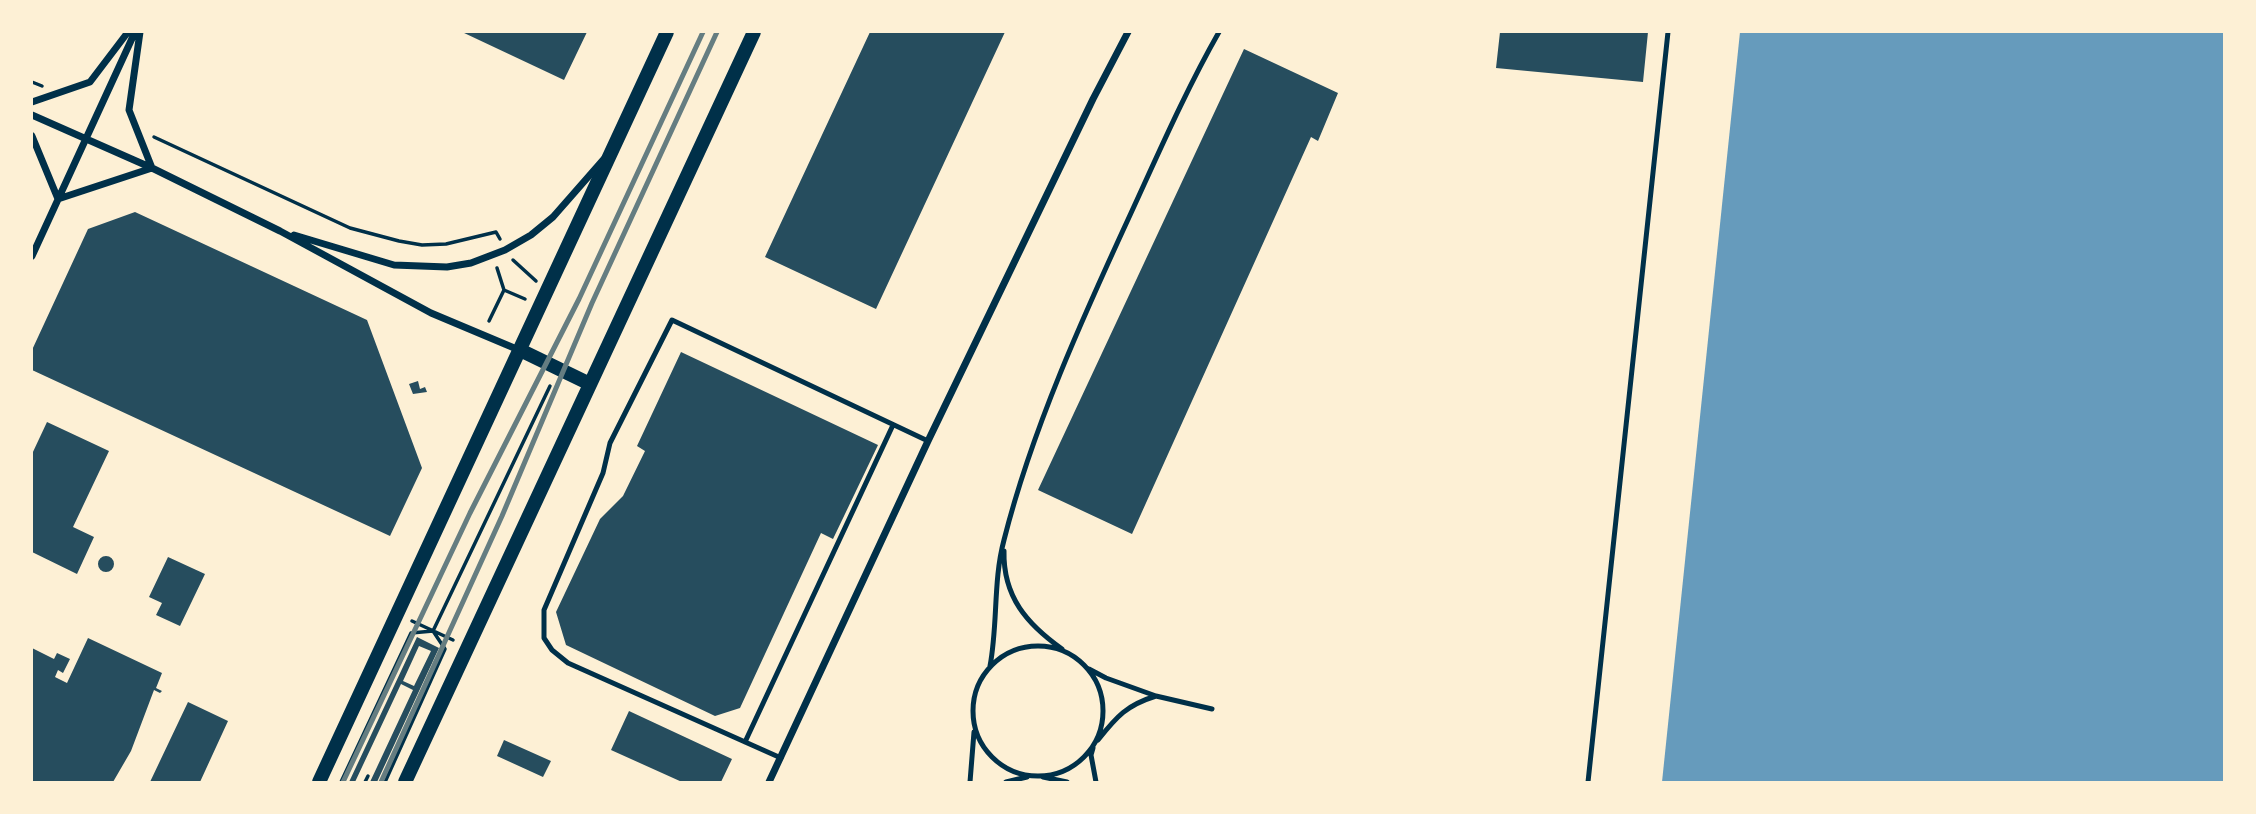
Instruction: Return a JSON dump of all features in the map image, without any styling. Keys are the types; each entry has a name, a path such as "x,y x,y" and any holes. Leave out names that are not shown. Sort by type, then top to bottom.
{"main road":[{"path":"319,782 667,32"},
{"path":"405,782 755,32"},
{"path":"520,350 590,384"}],"street":[{"path":"32,102 90,82 128,32"},
{"path":"32,256 135,32"},
{"path":"140,32 129,110 152,168"},
{"path":"769,782 928,441 1128,32"},
{"path":"32,115 152,168 280,231 431,313 520,350"},
{"path":"32,136 58,199"},
{"path":"280,231 394,265 447,267 471,263 505,250 531,235 553,217 612,150"},
{"path":"58,199 152,168"}],"lane":[{"path":"990,666 996,637 997,589 1005,537 1044,414 1108,261 1200,64 1219,32"},
{"path":"1588,782 1668,32"},
{"path":"780,758 568,663 552,650 544,638 544,610 603,473 610,443 672,320 928,441"},
{"path":"745,742 893,425"},
{"path":"1005,537 1004,558 1007,575 1021,611 1036,630 1086,667 1106,678 1156,696 1212,709"},
{"path":"970,782 974,729 972,706 978,685 990,666 1007,653 1027,647 1049,647 1069,654"},
{"path":"1086,667 1098,685 1103,706 1102,727 1091,755 1096,782"},
{"path":"1006,782 1060,773 1079,763 1124,710 1136,702 1156,696"},
{"path":"974,729 983,748 998,764 1017,774 1067,782"}],"path":[{"path":"148,134 350,228 399,242 422,245 463,242 495,232 502,244"},
{"path":"509,256 537,282"},
{"path":"489,321 504,290 495,262"},
{"path":"504,290 527,300"},
{"path":"433,631 550,386"},
{"path":"411,620 454,640"},
{"path":"341,782 411,633 433,631"},
{"path":"385,782 445,649 433,631"},
{"path":"365,782 368,776"}],"water":[{"path":"1740,32 2224,32 2224,782 1662,782"}],"building":[{"path":"462,32 587,32 564,80"},
{"path":"870,32 1005,32 876,309 765,257"},
{"path":"1500,32 1648,32 1643,82 1496,68"},
{"path":"1244,49 1338,93 1318,141 1311,137 1132,534 1038,490"},
{"path":"135,212 367,320 422,468 390,536 32,370 32,350 88,229"},
{"path":"681,352 878,445 833,539 821,533 740,708 715,716 566,645 556,612 600,519 623,496 645,451 637,446"},
{"path":"418,381 420,389 425,387 427,392 413,394 409,384"},
{"path":"47,422 109,451 73,527 94,537 77,574 32,552 32,454"},
{"path":"106,556 112,558 112,570 106,572 100,570 98,564 100,558"},
{"path":"168,557 205,574 180,626 156,615 162,603 149,597"},
{"path":"417,637 439,648 377,782 370,782 413,690 401,684 355,782 349,782","holes":["419,646 431,651 414,686 403,681"]},
{"path":"88,638 162,673 156,688 162,691 160,693 154,690 131,751 113,782 32,782 32,648 54,659 57,653 70,659 63,673 58,670 55,677 67,683"},
{"path":"188,702 228,721 200,782 150,782"},
{"path":"629,711 732,759 721,782 682,782 611,750"},
{"path":"504,740 551,761 543,777 497,756"}],"railway":[{"path":"343,782 470,513 579,299 703,32"},
{"path":"381,782 502,516 592,303 717,32"}]}
